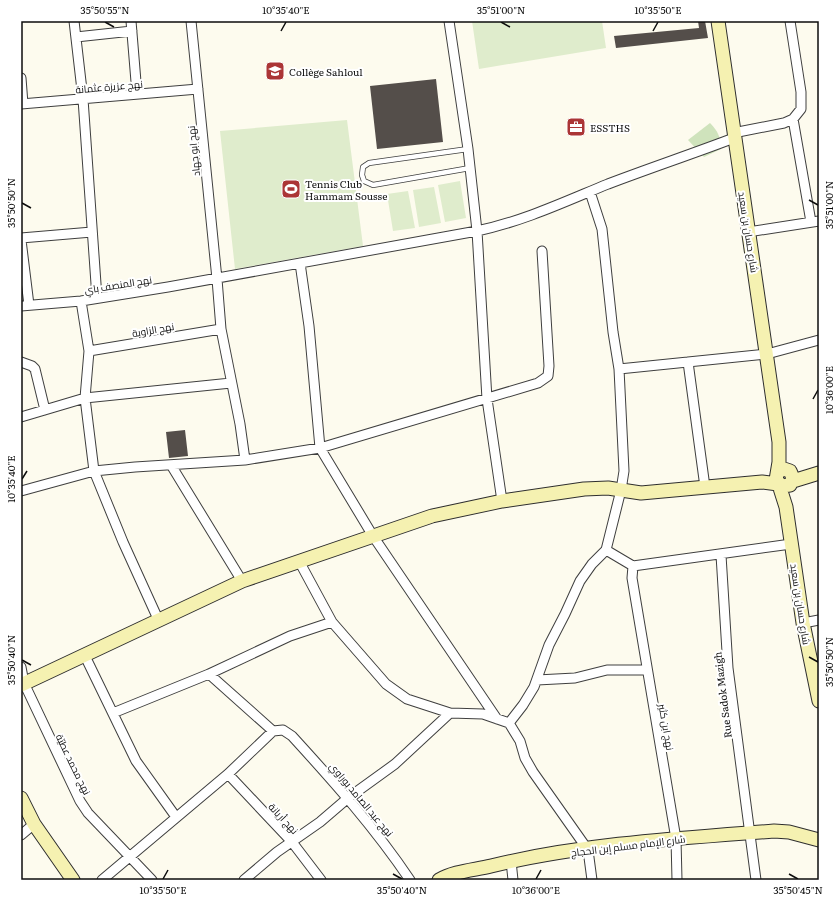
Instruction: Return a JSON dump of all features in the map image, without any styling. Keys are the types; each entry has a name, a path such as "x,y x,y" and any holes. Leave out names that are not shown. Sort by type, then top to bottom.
{"street":[{"path":"74,21 83,99 97,298"},
{"name":"نهج ابو جهاد","path":"191,21 218,279 221,329 245,460"},
{"path":"449,21 468,149 477,231 487,399 502,501"},
{"name":"شارع حسان بن سعيد","path":"718,21 767,354 784,478 791,544 803,623 819,701"},
{"path":"748,232 815,221 793,119 802,105 790,21"},
{"path":"76,37 132,26 138,94"},
{"path":"21,78 22,104"},
{"name":"نهج عزيزة عثمانة","path":"22,104 198,89"},
{"name":"نهج المنصف باي","path":"25,306 81,301 218,279 507,225 734,136 793,119"},
{"path":"509,722 530,696 552,639 580,581 592,564 606,550 621,490 624,471 619,369 602,229 599,214 590,192"},
{"path":"25,306 21,239 92,232"},
{"path":"21,491 94,471 245,460 320,448 538,383 548,376 549,366 542,251"},
{"path":"300,263 311,340 320,448 373,536 497,719"},
{"path":"81,301 89,351 85,398 94,471 123,542 158,618"},
{"name":"نهج الزاوية","path":"89,351 221,329"},
{"path":"619,369 767,354 819,340"},
{"path":"21,362 32,366 35,369 45,410"},
{"path":"688,362 705,487"},
{"path":"21,417 85,398 232,383"},
{"path":"171,465 242,581"},
{"path":"22,684 158,618 242,581 432,516 502,501 584,489 608,488 641,493 762,482 816,473"},
{"path":"606,550 633,566 791,544"},
{"name":"Rue Sadok Mazigh","path":"721,554 728,668 756,880"},
{"path":"299,561 332,622 386,684 407,699 450,713 483,714 509,722 520,741 525,758 532,772 588,850 592,880"},
{"name":"نهج ابن كثير","path":"633,566 632,578 646,670 676,839 677,880"},
{"path":"803,623 819,620"},
{"path":"113,713 209,674 290,636 332,622"},
{"path":"84,654 136,760 176,817"},
{"name":"نهج محمد عطيّة","path":"21,667 22,684 80,801 88,813 152,880"},
{"path":"537,680 575,678 607,670 646,670"},
{"path":"102,880 228,774 273,731 209,674"},
{"path":"244,880 277,852 320,822 348,798 395,764 450,713"},
{"name":"نهج عبد الصامد بوراوي","path":"273,731 283,730 292,736 348,798 388,848 410,880"},
{"name":"نهج أريانة","path":"228,774 292,842 321,880"},
{"path":"21,798 34,824 73,880"},
{"path":"21,835 34,824"},
{"name":"شارع اﻹمام مسلم إبن الحجاج","path":"439,880 458,873 511,861 676,839 774,831 790,832 819,840"},
{"path":"511,861 513,880"}],"lane":[{"path":"468,149 369,163 363,167 362,175 364,181 373,185 470,168"}],"green space":[{"path":"472,21 602,21 606,48 479,69"},
{"name":"Tennis Club Hammam Sousse","path":"347,120 363,246 235,269 220,131"},
{"path":"710,123 718,135 721,149 704,157 688,140"},
{"path":"460,181 466,218 445,222 438,185"},
{"path":"434,187 441,223 419,227 413,190"},
{"path":"408,191 415,228 393,231 387,194"}],"building":[{"path":"698,21 705,21 708,38 616,48 614,36 699,28"},
{"path":"436,79 443,142 377,149 370,86"},
{"path":"185,430 188,456 169,458 166,432"}],"place":[{"name":"Collège Sahloul","path":"275,71"},
{"name":"ESSTHS","path":"576,127"},
{"name":"Tennis Club Hammam Sousse","path":"291,189"}]}
